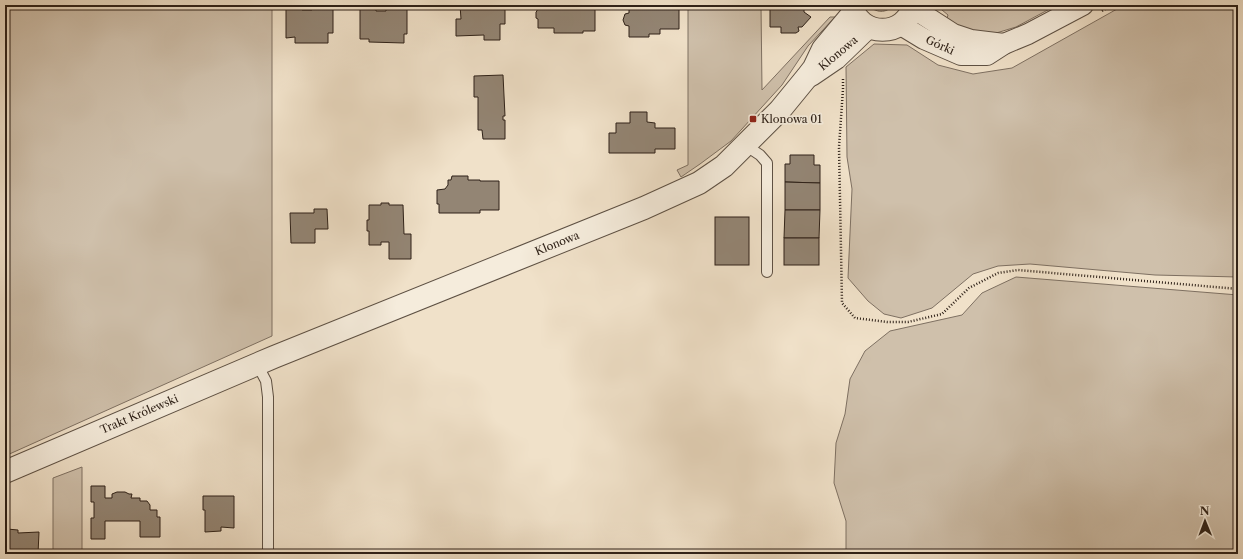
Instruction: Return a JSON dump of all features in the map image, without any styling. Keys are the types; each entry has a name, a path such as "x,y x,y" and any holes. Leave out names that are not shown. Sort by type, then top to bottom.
{"street":[{"name":"Górki","path":"909,13 953,34 971,40 1004,44 1028,34 1083,5"},
{"path":"858,15 882,30 892,29 909,13"},
{"name":"Klonowa","path":"807,77 836,58 858,15"},
{"name":"Klonowa","path":"265,361 658,202 699,183 724,166 780,110 814,68 823,49 858,15"},
{"name":"Trakt Królewski","path":"5,472 265,361"}],"lane":[{"path":"745,145 760,155 767,163 767,272"},
{"path":"265,361 268,397 268,554"}],"path":[{"path":"836,58 843,74 840,147 842,303 855,318 887,322 908,322 942,314 969,288 998,273 1018,270 1238,289"}],"shaded area":[{"path":"5,5 272,5 272,336 5,456"},
{"path":"688,5 761,5 762,90 830,17 835,17 808,46 782,85 731,141 681,177 677,170 688,165"},
{"path":"868,5 893,5 887,10 878,11 874,10"},
{"path":"936,5 1057,5 1016,27 993,34 972,35 947,18 948,15"},
{"path":"1128,5 1238,5 1238,277 1155,275 1030,264 998,266 973,274 932,308 901,318 884,314 868,301 848,278 852,189 847,157 846,67 874,44 907,45 938,65 973,74 1012,68 1117,9"},
{"path":"1016,277 1238,295 1238,554 846,554 846,521 834,483 836,443 845,414 850,379 865,351 890,331 962,315 982,293"},
{"path":"82,467 82,554 53,554 53,478"}],"building":[{"path":"312,5 333,5 333,33 328,33 328,43 295,43 295,37 286,38 286,7 302,7 302,10 312,10"},
{"path":"386,5 407,5 407,34 404,34 404,43 369,42 369,39 360,39 360,8 376,8 376,11 386,11"},
{"path":"460,5 505,5 505,24 500,24 500,40 484,40 484,35 456,36 456,19 461,19"},
{"path":"537,5 595,5 595,31 583,31 583,33 554,33 554,28 538,28 538,19 536,18"},
{"path":"629,5 660,5 660,9 679,9 679,29 660,29 660,34 649,34 649,37 629,37 629,26 625,25 623,20 625,14 629,13"},
{"path":"770,5 804,5 804,12 811,17 802,27 798,27 799,31 796,33 781,33 781,27 770,27"},
{"path":"503,75 505,116 503,116 503,120 505,120 505,139 483,139 482,130 478,130 478,97 474,97 474,76"},
{"path":"630,112 647,112 647,122 655,123 655,128 675,128 675,149 655,149 655,153 609,153 609,133 616,133 616,123 630,123"},
{"path":"790,155 814,155 814,165 820,165 820,183 785,182 785,164 790,164"},
{"path":"452,176 468,176 468,180 499,181 499,210 480,210 480,213 439,213 439,204 437,204 437,190 445,189 448,185 448,180 451,180"},
{"path":"785,182 820,183 820,210 785,210"},
{"path":"381,203 389,203 389,205 403,205 404,234 411,234 411,259 389,259 389,242 381,242 381,245 369,245 367,220 369,220 369,205 381,205"},
{"path":"314,209 327,209 328,229 315,229 315,243 291,243 290,213 314,213"},
{"path":"785,210 820,210 819,238 784,238"},
{"path":"715,217 749,217 749,265 715,265"},
{"path":"784,238 819,238 819,265 784,265"},
{"path":"91,486 105,486 105,498 112,498 112,494 117,492 125,492 132,494 131,498 140,498 140,501 147,501 150,505 150,510 157,510 157,517 160,517 160,537 140,537 140,521 105,521 105,539 91,539 91,518 94,518 94,502 91,502"},
{"path":"203,496 234,496 234,528 221,527 221,531 205,532 205,510 203,510"},
{"path":"7,529 18,530 18,533 39,532 38,554 8,554"}],"place":[{"name":"Klonowa 01","path":"753,119"}]}
